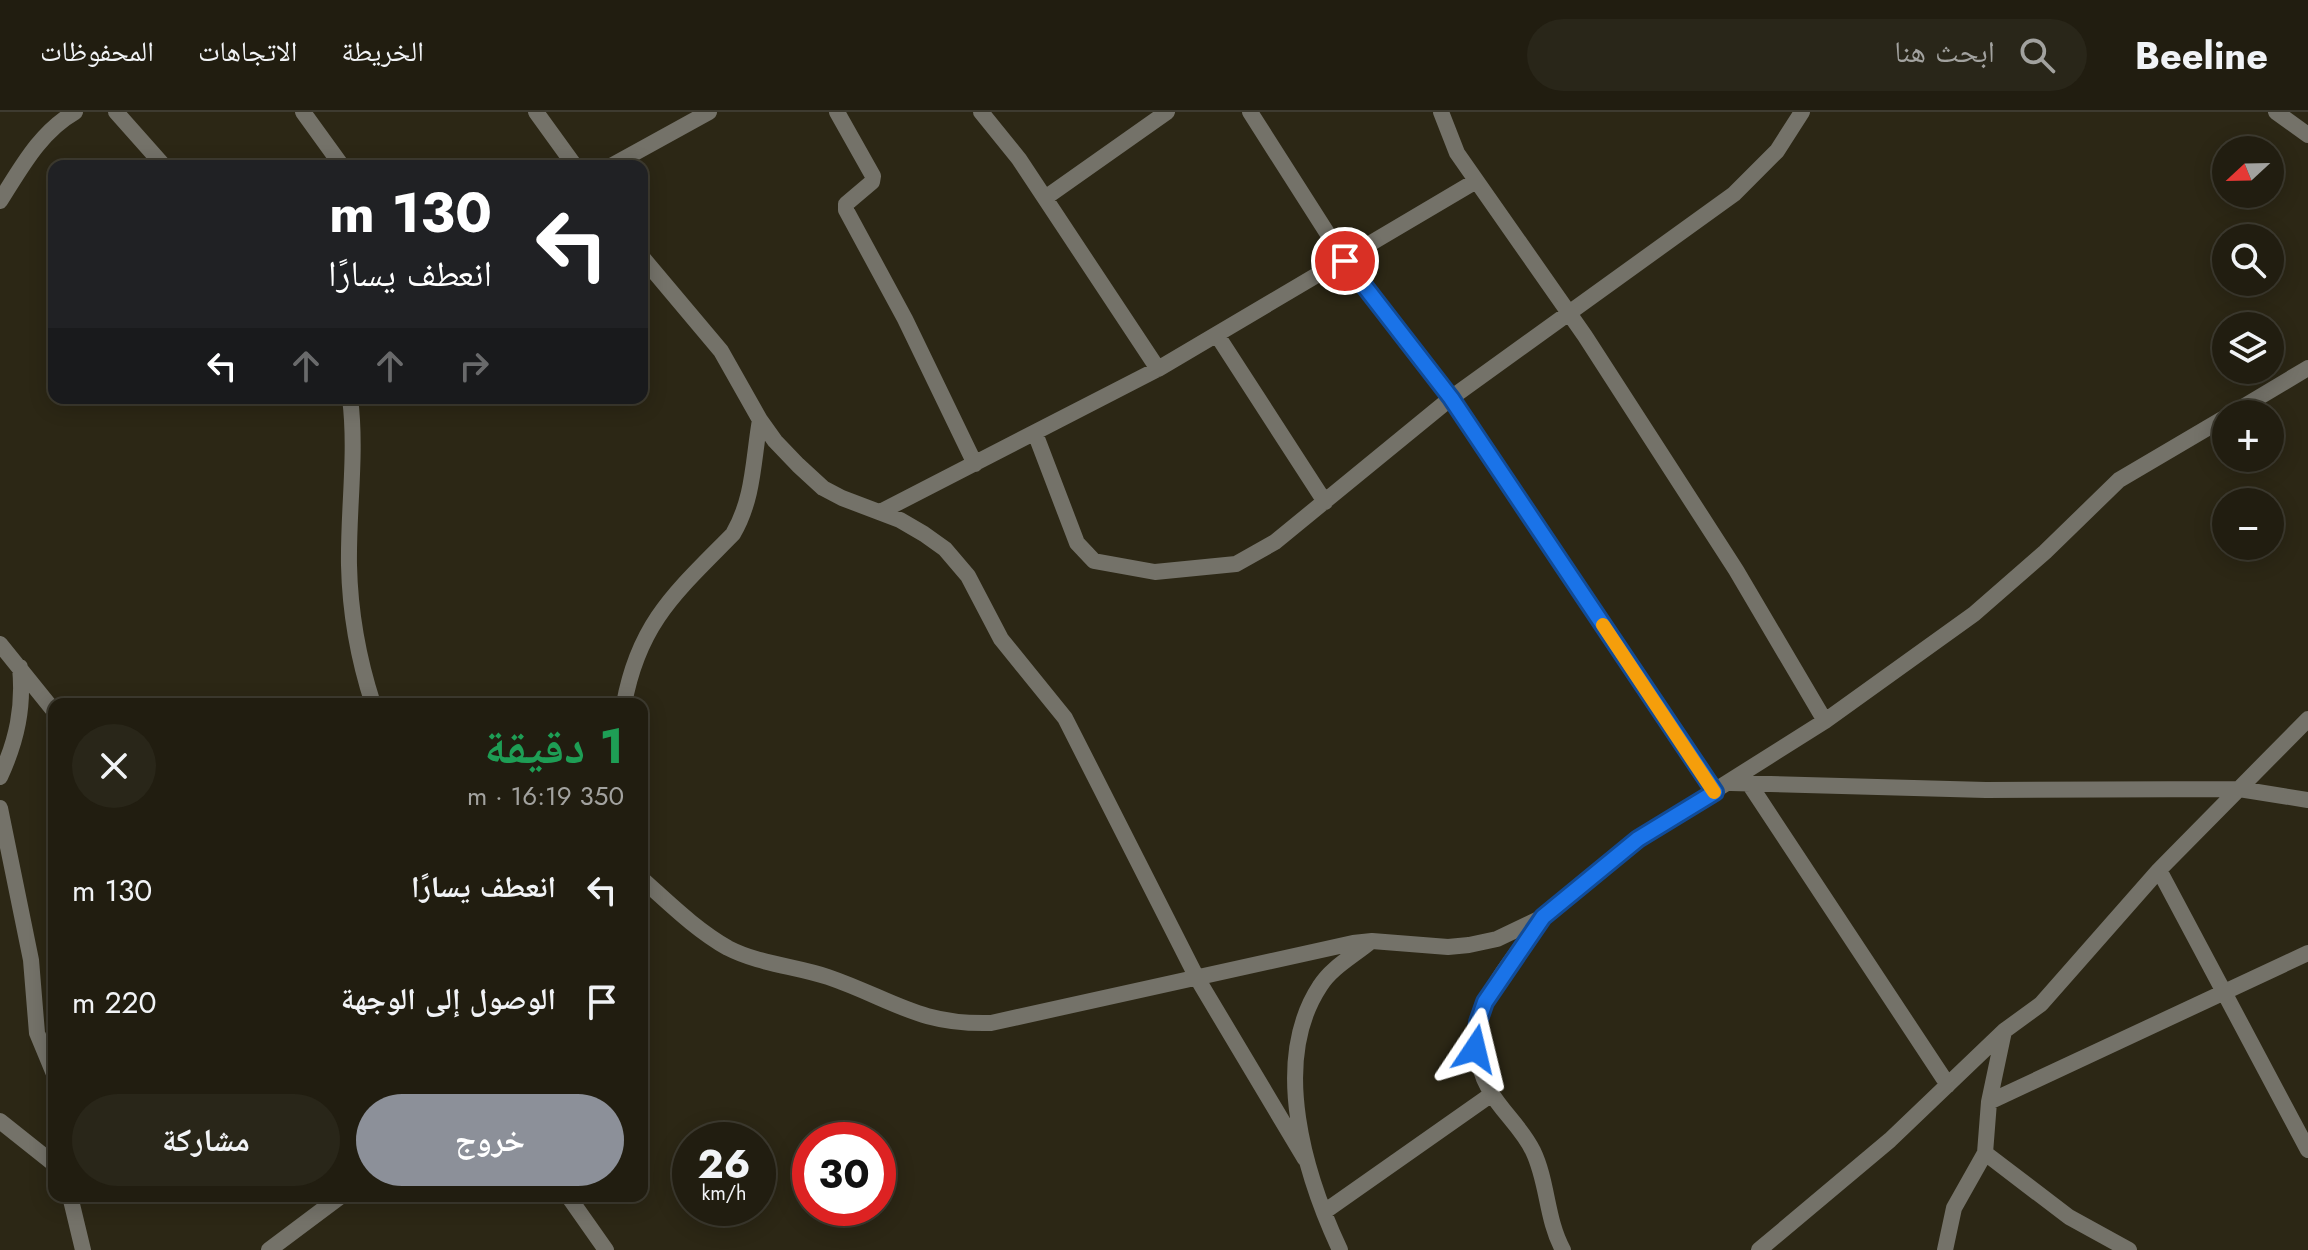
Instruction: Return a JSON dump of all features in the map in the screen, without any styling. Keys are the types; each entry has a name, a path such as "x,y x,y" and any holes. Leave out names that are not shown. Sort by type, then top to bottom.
{"street":[{"path":"0,201 31,151 75,112"},
{"path":"116,112 159,160"},
{"path":"303,112 338,160"},
{"path":"536,112 571,160"},
{"path":"622,160 709,112"},
{"path":"837,112 873,176 872,182 846,204 846,210 905,319 975,464"},
{"path":"981,112 1045,198 1158,369"},
{"path":"1045,198 1167,112"},
{"path":"1250,112 1345,261 1451,398 1715,792"},
{"path":"1441,112 1457,153 1570,314 1736,570 1825,721"},
{"path":"1035,433 1077,543 1094,561 1155,572 1236,564 1259,554 1451,398 1734,194 1777,151 1802,112"},
{"path":"2284,114 2308,135"},
{"path":"880,512 1158,369 1476,181"},
{"path":"648,264 721,351 775,441 823,488 880,512 935,541 968,576 1001,639 1065,718 1197,978 1305,1159 1340,1250"},
{"path":"1217,335 1325,502"},
{"path":"2254,400 2308,368"},
{"path":"350,404 353,453 350,601 355,638 371,698"},
{"path":"625,698 630,672 654,619 740,523 756,468 760,420"},
{"path":"648,884 695,926 746,956 827,976 925,1018 946,1023 991,1023 1372,941 1448,947 1497,939 1543,917 1638,839 1825,721 1997,596 2119,480 2212,425"},
{"path":"0,644 48,703"},
{"path":"0,777 13,747 22,713 20,667"},
{"path":"1759,1250 1890,1140 2004,1031 2041,1004 2159,870 2308,719"},
{"path":"1731,783 1986,790 2239,789 2308,800"},
{"path":"1750,785 1948,1085"},
{"path":"0,808 31,960 37,1033 48,1060"},
{"path":"2159,870 2308,1150"},
{"path":"1543,917 1485,1002 1478,1022 1477,1065 1492,1094 1534,1152 1553,1230 1562,1250"},
{"path":"1305,1159 1296,1078 1298,1045 1306,1014 1320,986 1332,972 1372,941"},
{"path":"1989,1102 2308,953"},
{"path":"1945,1250 1954,1208 1985,1153 1989,1102 2004,1031"},
{"path":"1324,1212 1492,1094"},
{"path":"0,1121 48,1159"},
{"path":"1985,1153 2088,1229 2129,1250"},
{"path":"71,1202 83,1250"},
{"path":"269,1250 333,1202"},
{"path":"572,1202 606,1250"}],"slow traffic":[{"path":"1603,625 1714,792"}],"route":[{"path":"1345,261 1451,398 1715,792 1638,839 1543,917 1485,1002 1478,1022 1475,1049"}]}
